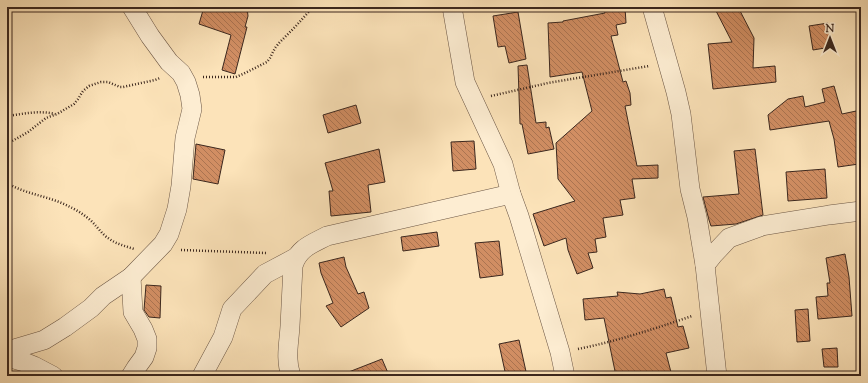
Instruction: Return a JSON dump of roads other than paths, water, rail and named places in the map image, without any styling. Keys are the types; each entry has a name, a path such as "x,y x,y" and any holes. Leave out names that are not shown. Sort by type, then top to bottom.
{"street":[{"path":"7,351 44,340 65,327 91,308 103,296 132,277 158,250 169,234 177,209 181,186 185,138 192,109 190,95 186,82 150,36 132,7"},
{"path":"452,7 465,82 503,164 560,352 565,376"},
{"path":"652,7 681,114 690,189 697,217 705,265 717,376"},
{"path":"202,376 223,336 232,309 265,274 297,256 306,247 327,236 511,194"},
{"path":"705,265 729,238 762,226 829,215 861,212"},
{"path":"291,376 287,362 287,352 290,328 293,266 297,256"},
{"path":"131,376 144,357 147,348 147,340 143,329 133,312 132,277"},
{"path":"7,357 34,366 53,376"}]}
